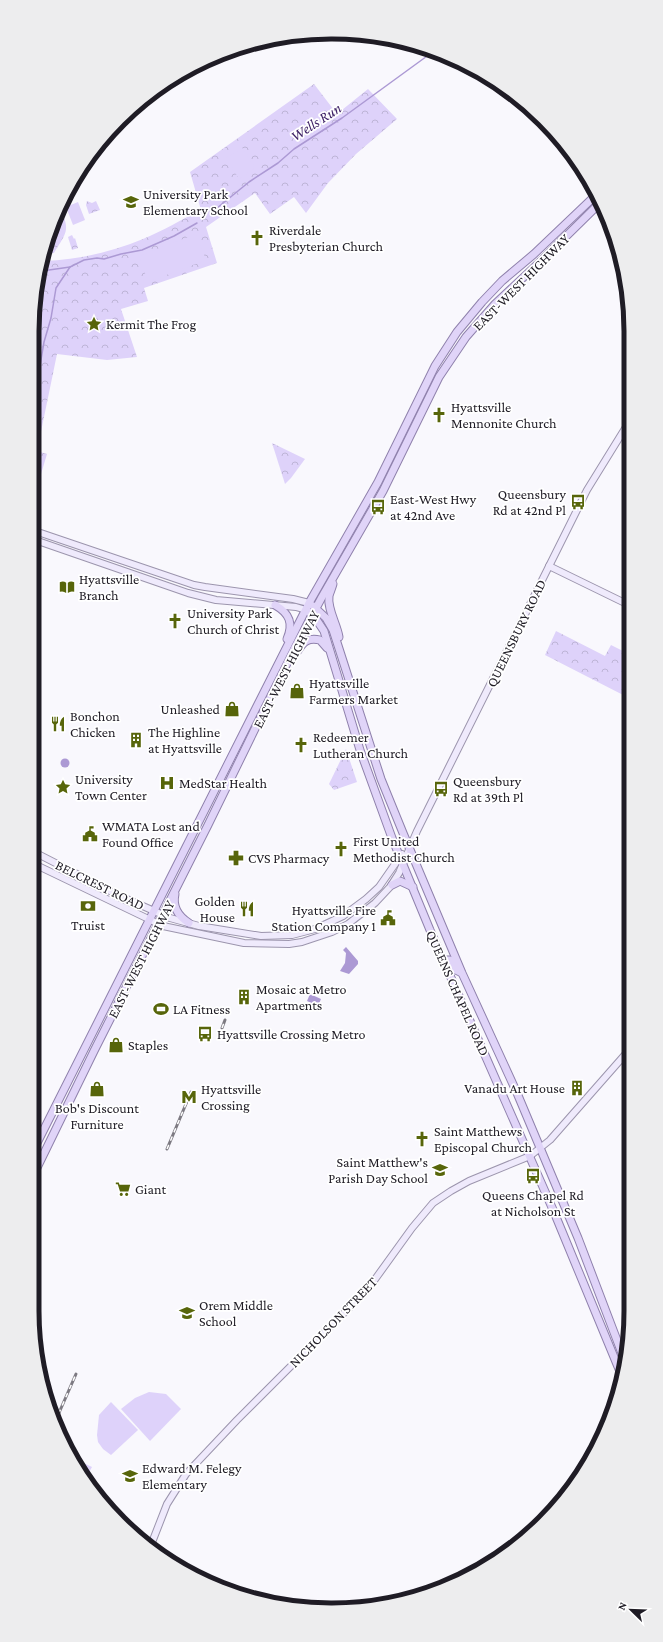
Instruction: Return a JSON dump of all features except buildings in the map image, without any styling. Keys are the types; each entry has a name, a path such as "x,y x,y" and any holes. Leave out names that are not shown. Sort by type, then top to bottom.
{"main road":[{"name":"EAST-WEST HIGHWAY","path":"39,1139 268,683 308,606 378,482 430,373 472,312 502,281 534,254 592,198"},
{"name":"EAST-WEST HIGHWAY","path":"39,1164 312,614 383,491 433,387 459,346 495,304 544,259 596,207"},
{"name":"QUEENSBURY ROAD","path":"403,865 409,847 587,490 624,430"},
{"path":"39,532 194,585 293,598 308,606"},
{"path":"39,541 188,594 216,600 302,608 308,606"},
{"path":"341,655 338,632 330,608 329,596 344,558"},
{"path":"549,566 624,603"},
{"path":"268,683 291,627 288,615 275,605"},
{"name":"QUEENS CHAPEL ROAD","path":"308,606 316,608 330,623 382,779 409,847 462,973 517,1093 578,1238 621,1348"},
{"name":"QUEENS CHAPEL ROAD","path":"308,606 324,631 369,778 403,865 443,960 530,1156 618,1367"},
{"path":"271,699 303,642 312,639 320,640 326,647 340,684"},
{"path":"240,761 249,730 256,714 256,708"},
{"name":"QUEENSBURY ROAD","path":"400,856 409,847"},
{"name":"BELCREST ROAD","path":"39,854 162,915 189,923 248,935 278,936 292,935 315,929 329,924 352,911 378,887 400,856"},
{"name":"BELCREST ROAD","path":"39,865 158,924 178,930 235,942 280,945 302,942 332,932 348,924 367,911 392,885 403,865"},
{"path":"392,885 400,881 413,887"},
{"path":"176,889 173,900 176,910 181,918 189,923"},
{"path":"352,911 360,908 367,911"},
{"path":"443,960 450,960 456,970 462,973"},
{"name":"NICHOLSON STREET","path":"152,1542 167,1504 186,1474 237,1420 368,1289 412,1228 433,1203 464,1184 530,1156 540,1149 550,1140 624,1055"}],"green space":[{"path":"314,84 337,114 368,89 397,119 356,154 328,183 306,213 294,197 270,214 255,193 206,227 217,263 144,288 148,301 121,309 137,357 107,360 57,354 39,441 39,332 42,293 48,261 82,257 119,248 150,236 201,210 190,172"},
{"path":"243,148 255,168 239,179 226,158"},
{"path":"87,201 92,203 96,201 100,210 89,214 86,205"},
{"path":"78,202 85,220 73,225 67,207"},
{"path":"63,216 66,232 54,253 50,253"},
{"path":"196,234 206,260 148,282 139,256"},
{"path":"72,235 74,239 75,238 78,248 72,250 68,237"},
{"path":"272,443 305,459 285,484"},
{"path":"39,452 47,454 41,474 41,533 39,532"},
{"path":"556,631 605,656 611,645 624,652 624,695 545,655"},
{"path":"346,749 357,782 334,790 329,784"},
{"path":"149,1392 166,1394 181,1409 150,1441 121,1409 135,1398"},
{"path":"111,1402 138,1430 111,1455 103,1449 98,1442 97,1435 99,1415"},
{"path":"81,1462 92,1467 88,1474"}],"shaded area":[{"path":"65,758 70,763 65,768 60,763"},
{"path":"346,947 358,961 358,964 349,974 340,971 345,963 346,953 343,950"},
{"path":"310,994 321,999 318,1006 307,1001"}],"waterway":[{"name":"Wells Run","path":"211,213 249,182 278,163 294,149 342,118 428,56"},
{"path":"39,371 56,288 70,267 84,260 97,258 104,259 142,250 174,236 197,223"},
{"path":"46,270 70,267"}],"railway":[{"path":"222,1028 225,1020"},
{"path":"167,1149 191,1092"},
{"path":"58,1414 76,1374"}],"place":[{"name":"University Park Elementary School","path":"131,202"},
{"name":"Riverdale Presbyterian Church","path":"257,238"},
{"name":"Kermit The Frog","path":"94,324"},
{"name":"Hyattsville Mennonite Church","path":"439,415"},
{"name":"Queensbury Rd at 42nd Pl","path":"578,502"},
{"name":"East-West Hwy at 42nd Ave","path":"378,507"},
{"name":"Hyattsville Branch","path":"67,587"},
{"name":"University Park Church of Christ","path":"175,621"},
{"name":"Hyattsville Farmers Market","path":"297,691"},
{"name":"Unleashed","path":"232,709"},
{"name":"Bonchon Chicken","path":"58,724"},
{"name":"The Highline at Hyattsville","path":"136,740"},
{"name":"Redeemer Lutheran Church","path":"301,745"},
{"name":"MedStar Health","path":"167,783"},
{"name":"University Town Center","path":"63,787"},
{"name":"Queensbury Rd at 39th Pl","path":"441,789"},
{"name":"WMATA Lost and Found Office","path":"90,834"},
{"name":"First United Methodist Church","path":"341,849"},
{"name":"CVS Pharmacy","path":"236,858"},
{"name":"Truist","path":"88,906"},
{"name":"Golden House","path":"247,909"},
{"name":"Hyattsville Fire Station Company 1","path":"388,918"},
{"name":"Mosaic at Metro Apartments","path":"244,997"},
{"name":"LA Fitness","path":"161,1009"},
{"name":"Hyattsville Crossing Metro","path":"205,1034"},
{"name":"Staples","path":"116,1045"},
{"name":"Vanadu Art House","path":"577,1088"},
{"name":"Bob's Discount Furniture","path":"97,1089"},
{"name":"Hyattsville Crossing","path":"189,1097"},
{"name":"Saint Matthews Episcopal Church","path":"422,1139"},
{"name":"Saint Matthew's Parish Day School","path":"440,1170"},
{"name":"Queens Chapel Rd at Nicholson St","path":"533,1176"},
{"name":"Giant","path":"123,1189"},
{"name":"Orem Middle School","path":"187,1313"},
{"name":"Edward M. Felegy Elementary","path":"130,1476"}]}
